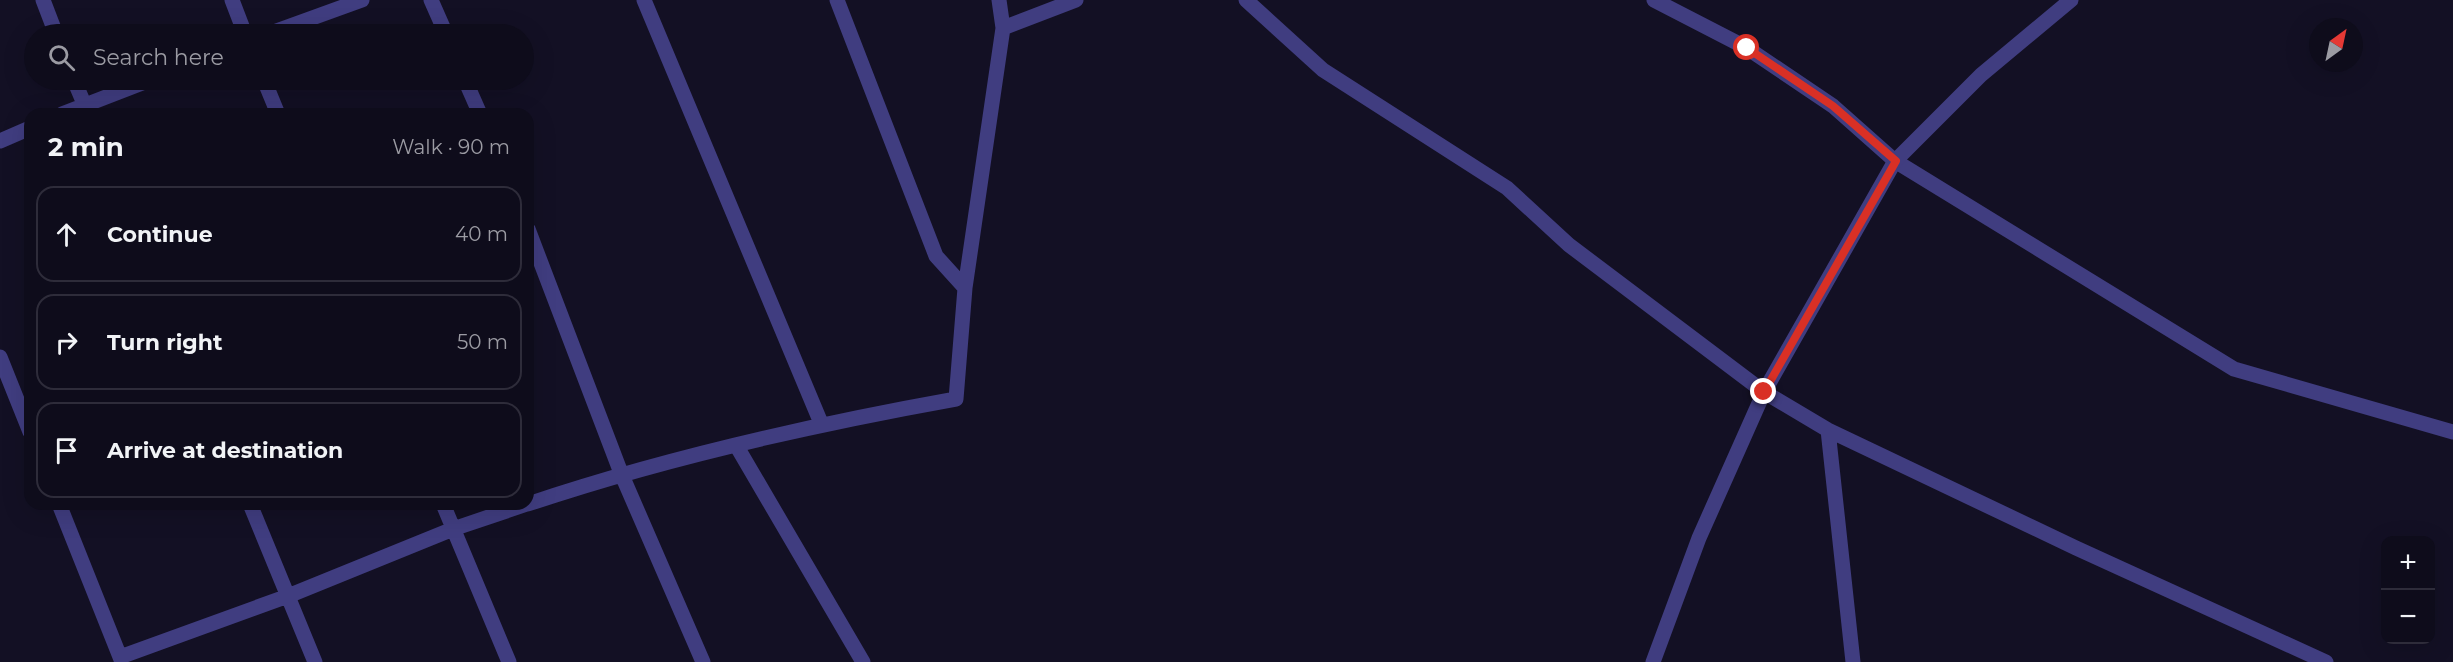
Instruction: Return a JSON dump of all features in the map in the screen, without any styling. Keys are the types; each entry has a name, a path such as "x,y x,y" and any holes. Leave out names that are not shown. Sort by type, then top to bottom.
{"street":[{"path":"43,0 52,24"},
{"path":"232,0 241,24"},
{"path":"296,24 362,0"},
{"path":"431,0 442,24"},
{"path":"644,0 821,423"},
{"path":"837,0 936,256 965,288"},
{"path":"534,502 621,473 821,423 956,399 965,288 1003,28 999,0"},
{"path":"1003,28 1076,0"},
{"path":"1246,0 1323,70 1507,188 1569,245 1764,392 1828,430 2326,662"},
{"path":"1654,0 1747,48 1833,106 1896,161 2234,369 2453,432"},
{"path":"1653,662 1699,538 1764,392 1896,161 1981,75 2071,0"},
{"path":"78,90 86,108"},
{"path":"88,108 128,90"},
{"path":"268,90 276,108"},
{"path":"469,90 477,108"},
{"path":"0,141 24,131"},
{"path":"534,246 621,473 703,662"},
{"path":"2,365 24,418"},
{"path":"1828,430 1852,662"},
{"path":"736,445 863,662"},
{"path":"61,510 121,659 288,596 453,529 510,510"},
{"path":"252,510 315,662"},
{"path":"445,510 509,662"}],"route":[{"path":"1747,48 1833,106 1896,161 1764,392"}]}
